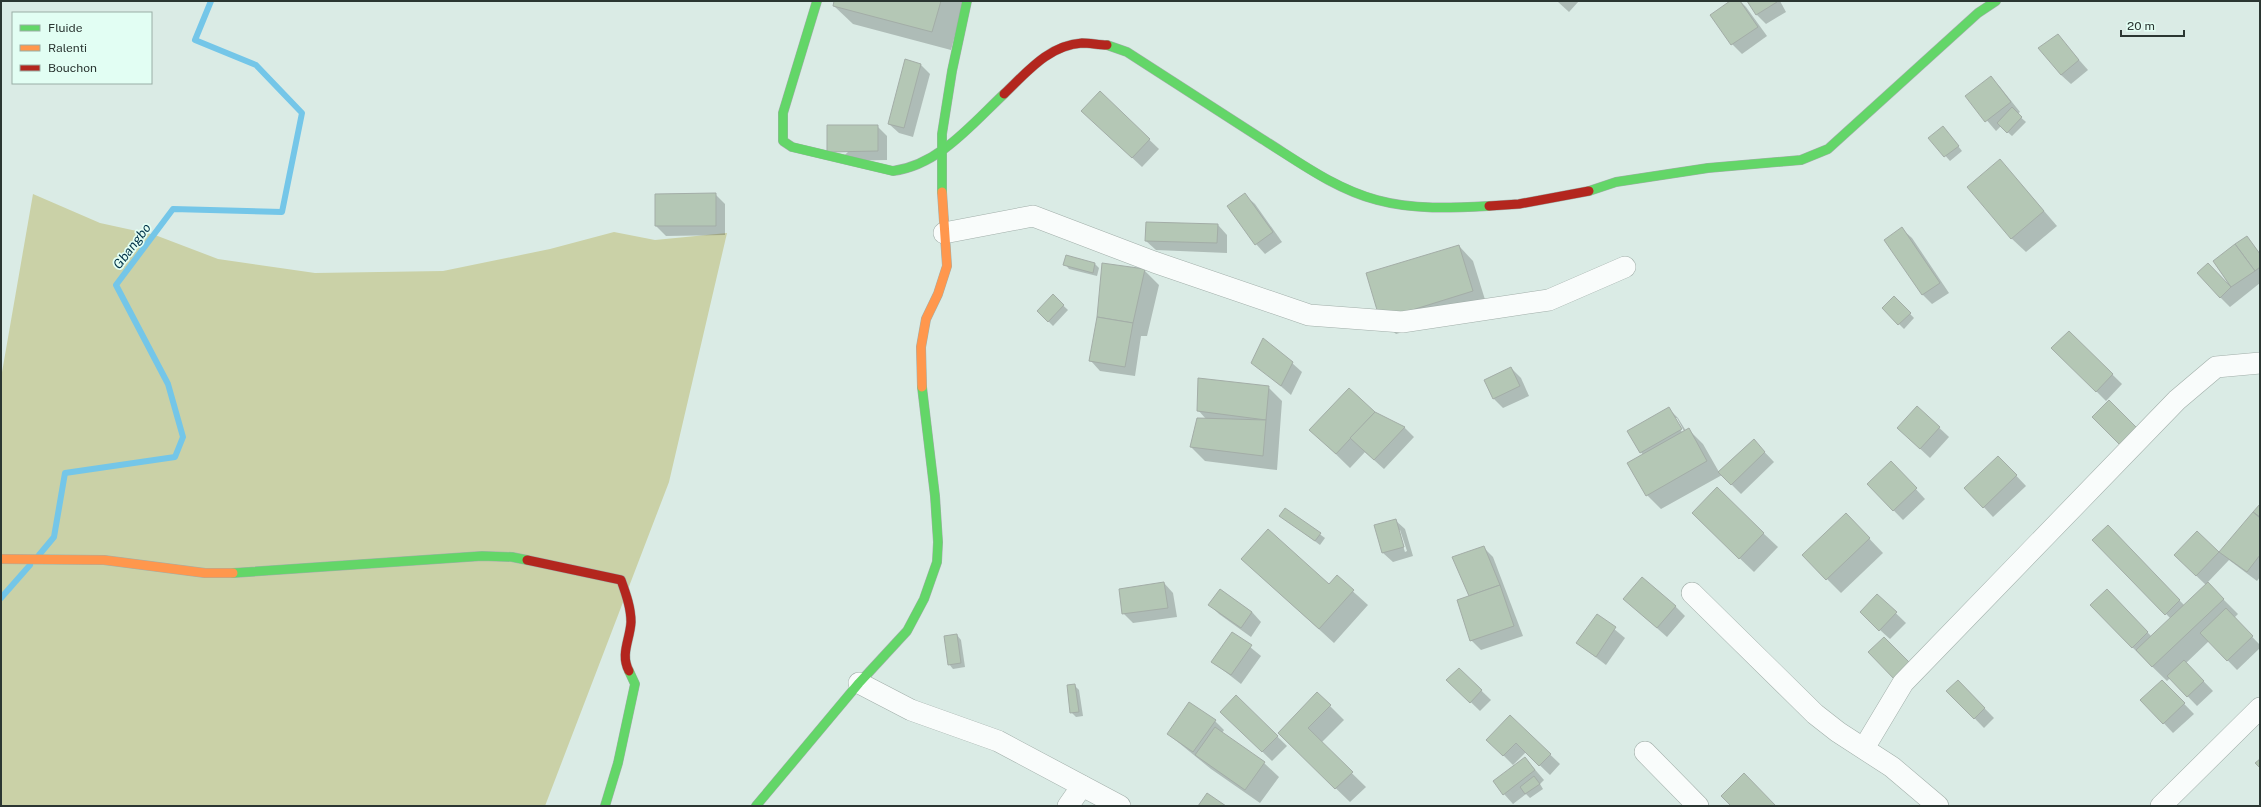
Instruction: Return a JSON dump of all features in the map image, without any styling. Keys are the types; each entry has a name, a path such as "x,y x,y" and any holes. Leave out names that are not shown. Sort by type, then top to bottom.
{"street":[{"path":"817,1 783,113 783,140 792,147 893,171 909,169 942,151 1002,97 1045,55 1070,45 1096,43 1112,46 1127,52 1316,173 1354,192 1377,200 1406,206 1442,208 1519,204 1584,193 1616,182 1708,168 1801,160 1816,155 1836,143 1978,13 1996,1"},
{"path":"756,806 859,682 907,631 924,599 937,562 938,542 935,496 921,383 921,347 926,319 938,294 947,266 944,233 942,134 952,71 967,1"},
{"path":"944,233 1033,216 1154,262 1309,315 1402,322 1549,300 1625,267"},
{"path":"1864,748 1903,683 2177,400 2216,367 2260,363"},
{"path":"1,559 104,560 135,563 167,569 220,573 482,556 512,557 621,580 629,598 631,618 629,637 624,652 624,660 634,677 635,684 618,763 605,806"},
{"path":"1692,593 1815,714 1838,732 1892,767 1938,806"},
{"path":"859,682 885,698 911,710 998,741 1120,806"},
{"path":"2161,806 2260,708"},
{"path":"1645,752 1698,806"},
{"path":"1068,806 1082,786"}],"green space":[{"path":"33,194 100,223 155,235 218,259 315,273 443,271 550,249 614,232 655,240 727,233 669,482 545,806 1,806 1,378"}],"building":[{"path":"834,1 941,1 932,32 833,6"},
{"path":"1730,1 1740,1 1758,27 1731,45 1710,15"},
{"path":"1747,1 1777,1 1777,2 1756,15"},
{"path":"2058,34 2079,60 2061,75 2038,48"},
{"path":"905,59 921,64 904,128 888,124"},
{"path":"1991,76 2011,102 1985,122 1965,96"},
{"path":"1100,91 1150,139 1132,158 1081,111"},
{"path":"2012,107 2022,117 2007,133 1997,123"},
{"path":"827,125 878,125 878,151 827,152"},
{"path":"1943,126 1959,146 1944,157 1928,138"},
{"path":"2000,159 2044,211 2011,239 1967,187"},
{"path":"716,193 716,226 655,226 655,194"},
{"path":"1245,193 1273,232 1255,245 1227,206"},
{"path":"1146,222 1218,224 1217,243 1145,241"},
{"path":"1902,227 1940,283 1922,295 1884,240"},
{"path":"2247,236 2260,254 2260,267 2255,271 2235,244"},
{"path":"2235,244 2255,271 2231,287 2213,261"},
{"path":"1459,245 1473,291 1380,320 1366,273"},
{"path":"1066,255 1095,263 1093,273 1063,265"},
{"path":"1102,263 1145,269 1133,323 1097,317"},
{"path":"2208,263 2231,287 2220,298 2197,273"},
{"path":"1053,294 1064,305 1048,322 1037,311"},
{"path":"1894,296 1911,313 1898,325 1882,308"},
{"path":"1097,317 1133,323 1125,367 1089,361"},
{"path":"2069,331 2113,374 2096,392 2051,348"},
{"path":"1263,338 1293,362 1281,386 1251,363"},
{"path":"1511,367 1520,386 1493,399 1484,380"},
{"path":"1198,378 1269,386 1266,420 1197,411"},
{"path":"1349,388 1375,412 1336,454 1309,430"},
{"path":"2109,400 2141,432 2124,449 2092,417"},
{"path":"1917,406 1940,427 1920,449 1897,428"},
{"path":"1669,407 1682,429 1640,453 1627,431"},
{"path":"1375,412 1405,427 1374,460 1350,438"},
{"path":"1197,418 1266,420 1263,456 1190,447"},
{"path":"1689,428 1707,461 1646,496 1627,463"},
{"path":"1754,439 1765,452 1731,485 1718,472"},
{"path":"1998,456 2017,475 1983,508 1964,488"},
{"path":"1891,461 1917,488 1893,511 1867,484"},
{"path":"1717,487 1764,533 1739,559 1692,513"},
{"path":"2260,504 2260,517 2253,512"},
{"path":"1285,508 1321,533 1315,541 1279,516"},
{"path":"2253,512 2260,518 2260,555 2247,572 2219,552"},
{"path":"1846,513 1870,538 1826,580 1802,555"},
{"path":"1396,519 1404,547 1382,553 1374,525"},
{"path":"2108,525 2180,600 2165,615 2092,540"},
{"path":"1268,529 1329,584 1337,575 1354,590 1319,629 1241,559"},
{"path":"2197,531 2219,552 2196,576 2174,555"},
{"path":"1484,546 1500,585 1469,596 1452,557"},
{"path":"1642,577 1676,606 1657,628 1623,599"},
{"path":"1164,582 1168,608 1122,614 1119,589"},
{"path":"2208,582 2224,599 2152,667 2136,650"},
{"path":"1500,585 1514,626 1470,641 1457,600"},
{"path":"1220,589 1252,612 1241,628 1208,605"},
{"path":"2107,589 2148,632 2132,648 2090,605"},
{"path":"1877,594 1897,612 1879,631 1860,612"},
{"path":"2226,608 2253,636 2227,661 2200,633"},
{"path":"1597,614 1616,627 1596,657 1576,643"},
{"path":"1232,632 1252,645 1231,675 1211,662"},
{"path":"957,634 961,663 948,665 944,636"},
{"path":"1884,637 1913,666 1896,681 1868,652"},
{"path":"2184,660 2204,681 2187,697 2167,676"},
{"path":"1459,668 1482,690 1470,703 1446,680"},
{"path":"1958,680 1985,708 1974,719 1946,691"},
{"path":"2162,680 2185,703 2163,724 2140,700"},
{"path":"1075,684 1079,712 1070,713 1067,685"},
{"path":"1317,692 1331,705 1308,728 1353,772 1335,789 1278,733"},
{"path":"1236,695 1278,736 1262,752 1220,712"},
{"path":"1189,702 1216,720 1193,752 1167,734"},
{"path":"1510,715 1551,754 1539,766 1516,743 1503,756 1486,740"},
{"path":"1215,727 1265,762 1245,790 1195,755"},
{"path":"1525,757 1535,770 1503,795 1493,781"},
{"path":"2260,759 2260,768 2255,763"},
{"path":"1744,773 1776,806 1731,806 1721,796"},
{"path":"1534,776 1540,784 1525,794 1520,787"},
{"path":"1207,793 1226,806 1198,806"}],"waterway":[{"name":"Gbangbo","path":"39,555 54,537 65,473 175,457 183,437 168,384 116,285 173,209 282,212 302,113 256,65 195,40 211,1"},
{"name":"Gbangbo","path":"1,598 30,565"}],"traffic: fast":[{"path":"817,1 783,113 783,141 792,147 893,171 910,167 925,161 954,142 1004,94"},
{"path":"942,192 942,134 952,71 967,1"},
{"path":"1589,191 1616,182 1708,168 1801,160 1828,149 1978,13 1996,1"},
{"path":"1107,45 1127,52 1304,166 1347,189 1377,200 1419,207 1447,208 1489,206"},
{"path":"756,806 859,683 907,631 924,599 937,562 938,542 935,496 922,387"},
{"path":"233,573 482,556 512,557 527,560"},
{"path":"605,806 618,763 635,684 629,671"}],"traffic: slow":[{"path":"922,387 921,347 926,319 938,294 947,266 942,192"},
{"path":"1,559 104,560 205,573 233,573"}],"traffic: jam":[{"path":"1004,94 1039,61 1059,49 1082,43 1107,45"},
{"path":"1489,206 1519,204 1589,191"},
{"path":"527,560 621,580 628,601 631,617 625,653 626,665 629,671"}]}
